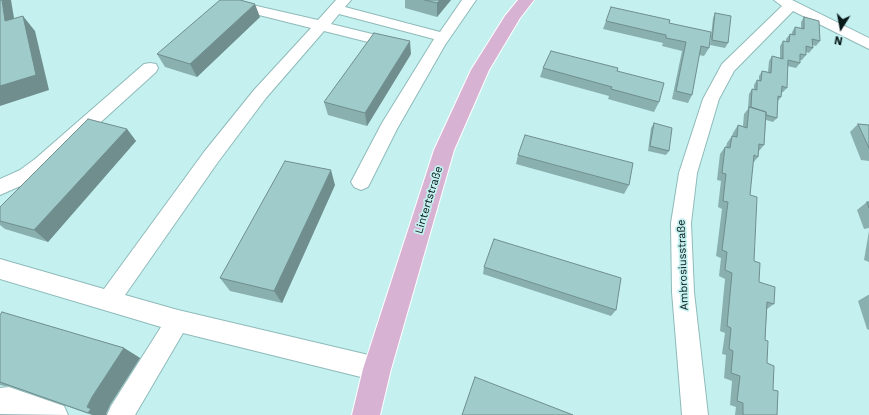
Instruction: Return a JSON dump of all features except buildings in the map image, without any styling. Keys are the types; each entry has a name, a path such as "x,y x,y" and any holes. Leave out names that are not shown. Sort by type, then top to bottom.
{"main road":[{"name":"Lintertstraße","path":"366,415 377,369 444,150 480,70 509,22 526,0"}],"street":[{"path":"362,182 388,128 443,37 469,0"},
{"path":"786,2 869,44"},
{"name":"Ambrosiusstraße","path":"695,415 692,400 682,276 681,223 688,172 711,99 728,68 786,2"},
{"path":"108,301 211,157 260,94 340,5 443,37"},
{"path":"248,8 403,46"},
{"path":"0,187 27,175 42,164 150,68"},
{"path":"0,269 178,321 377,369"},
{"path":"120,415 178,321"},
{"path":"0,401 9,400 55,415"}]}
